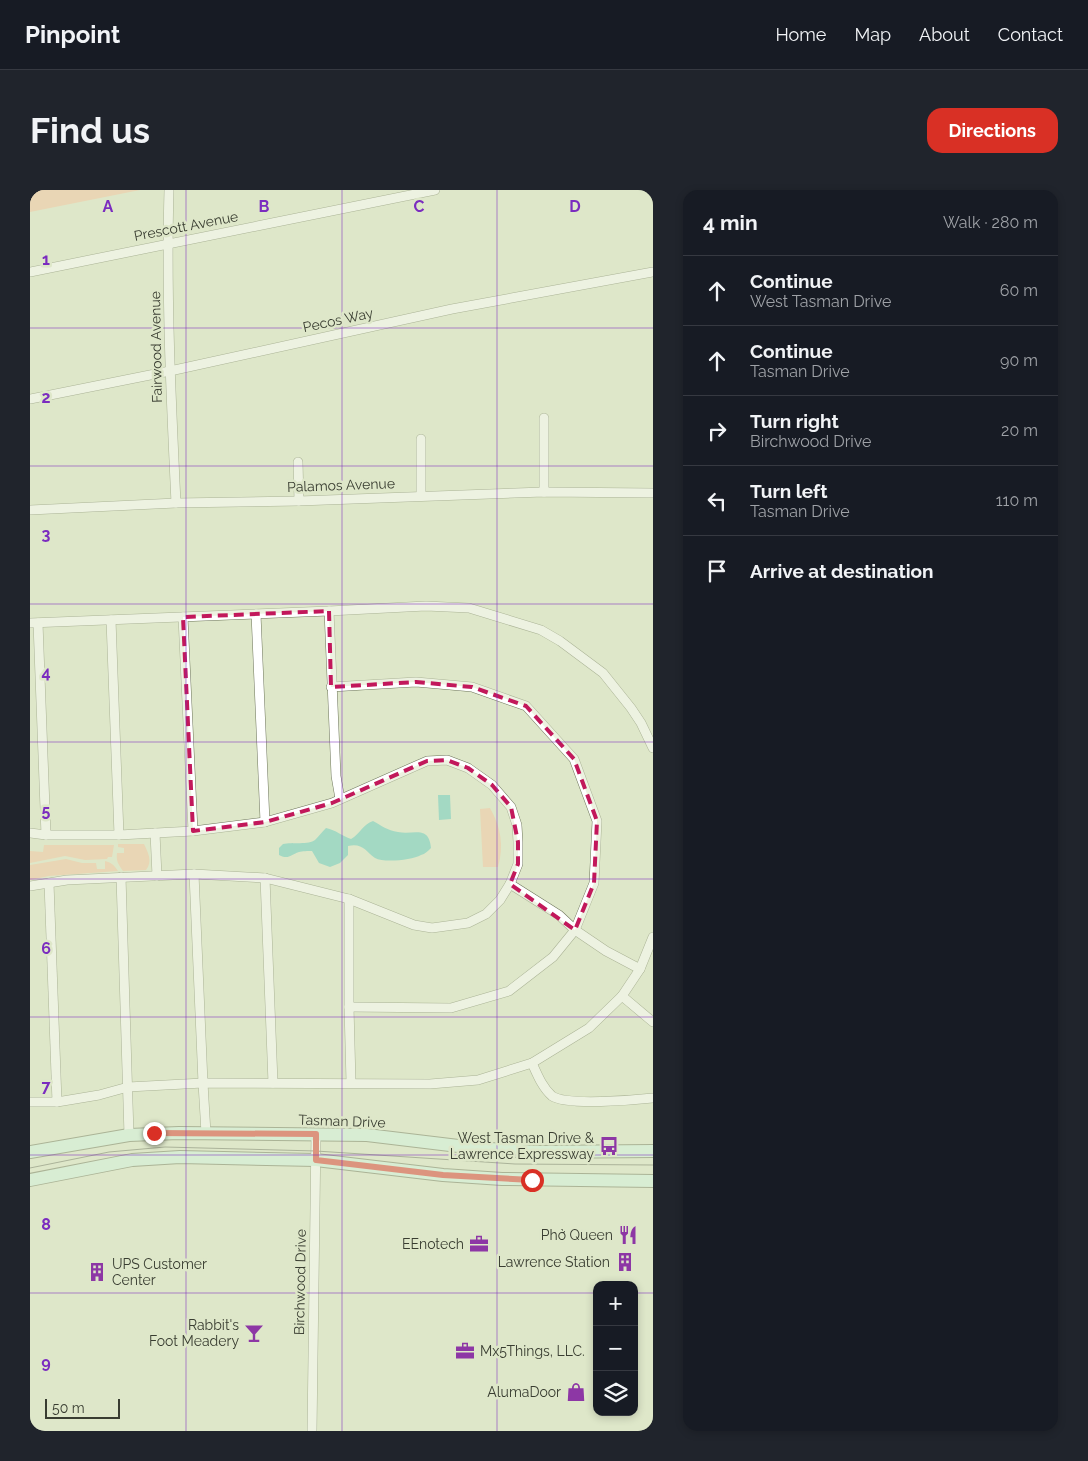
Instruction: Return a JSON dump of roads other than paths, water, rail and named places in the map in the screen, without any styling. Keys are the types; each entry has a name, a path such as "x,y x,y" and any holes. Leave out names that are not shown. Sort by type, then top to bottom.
{"main road":[{"name":"Tasman Drive","path":"30,1152 129,1135 206,1133 367,1135 506,1151 653,1151"},
{"path":"30,1180 106,1164 157,1158 316,1160 443,1175 539,1180 653,1181"}],"street":[{"name":"Fairwood Avenue","path":"170,190 168,243 170,371 176,503"},
{"name":"Prescott Avenue","path":"30,272 435,190"},
{"name":"Pecos Way","path":"30,399 170,371 452,309 653,272"},
{"path":"544,418 544,492"},
{"path":"421,496 422,439"},
{"path":"298,462 299,501"},
{"name":"Palamos Avenue","path":"30,510 176,503 299,501 544,492 653,493"},
{"path":"46,835 34,623 426,606 469,608 541,630 560,641 603,673 641,723 653,748"},
{"path":"329,611 336,776 340,800"},
{"path":"256,614 265,822"},
{"path":"184,617 194,831"},
{"path":"111,620 119,835"},
{"path":"331,687 416,682 472,687 526,706 574,759 596,821 594,883 575,930 553,958 510,991 451,1008 348,1007"},
{"path":"30,833 46,835 119,835 194,831 265,822 340,800 427,761 448,760 468,768 492,785 511,807 517,825 518,842 518,864 510,884 500,900 486,914 468,923 432,928 414,925 349,899 265,878 194,874 67,880 30,886"},
{"path":"155,833 157,876"},
{"path":"194,874 206,1133"},
{"path":"120,877 129,1135"},
{"path":"265,878 273,1083"},
{"path":"49,883 57,1102"},
{"path":"510,884 559,915 575,930 606,952 640,969"},
{"path":"349,899 348,1007 351,1082"},
{"path":"30,1102 57,1102 100,1095 128,1087 203,1082 430,1084 478,1080 532,1063 589,1028 622,996 640,969 653,936"},
{"path":"622,996 653,1022"},
{"path":"532,1063 542,1085 554,1097 576,1101 626,1101 653,1098"},
{"name":"Birchwood Drive","path":"312,1431 316,1134"}],"water":[{"path":"438,795 450,795 451,819 439,820"},
{"path":"373,821 394,831 404,833 420,832 427,836 431,848 417,857 391,861 379,860 363,848 353,845 348,846 348,855 340,863 330,867 319,863 312,851 300,852 287,857 279,855 279,848 283,844 312,842 326,828 351,839"}],"tram line":[{"path":"30,1168 109,1152 165,1147 316,1151 515,1164 653,1165"}],"place":[{"name":"West Tasman Drive & Lawrence Expressway","path":"609,1146"},
{"name":"Phở Queen","path":"628,1235"},
{"name":"EEnotech","path":"479,1244"},
{"name":"Lawrence Station","path":"625,1262"},
{"name":"UPS Customer Center","path":"97,1272"},
{"name":"Rabbit's Foot Meadery","path":"254,1333"},
{"name":"Mx5Things, LLC.","path":"465,1351"},
{"name":"AlumaDoor","path":"576,1392"}]}
